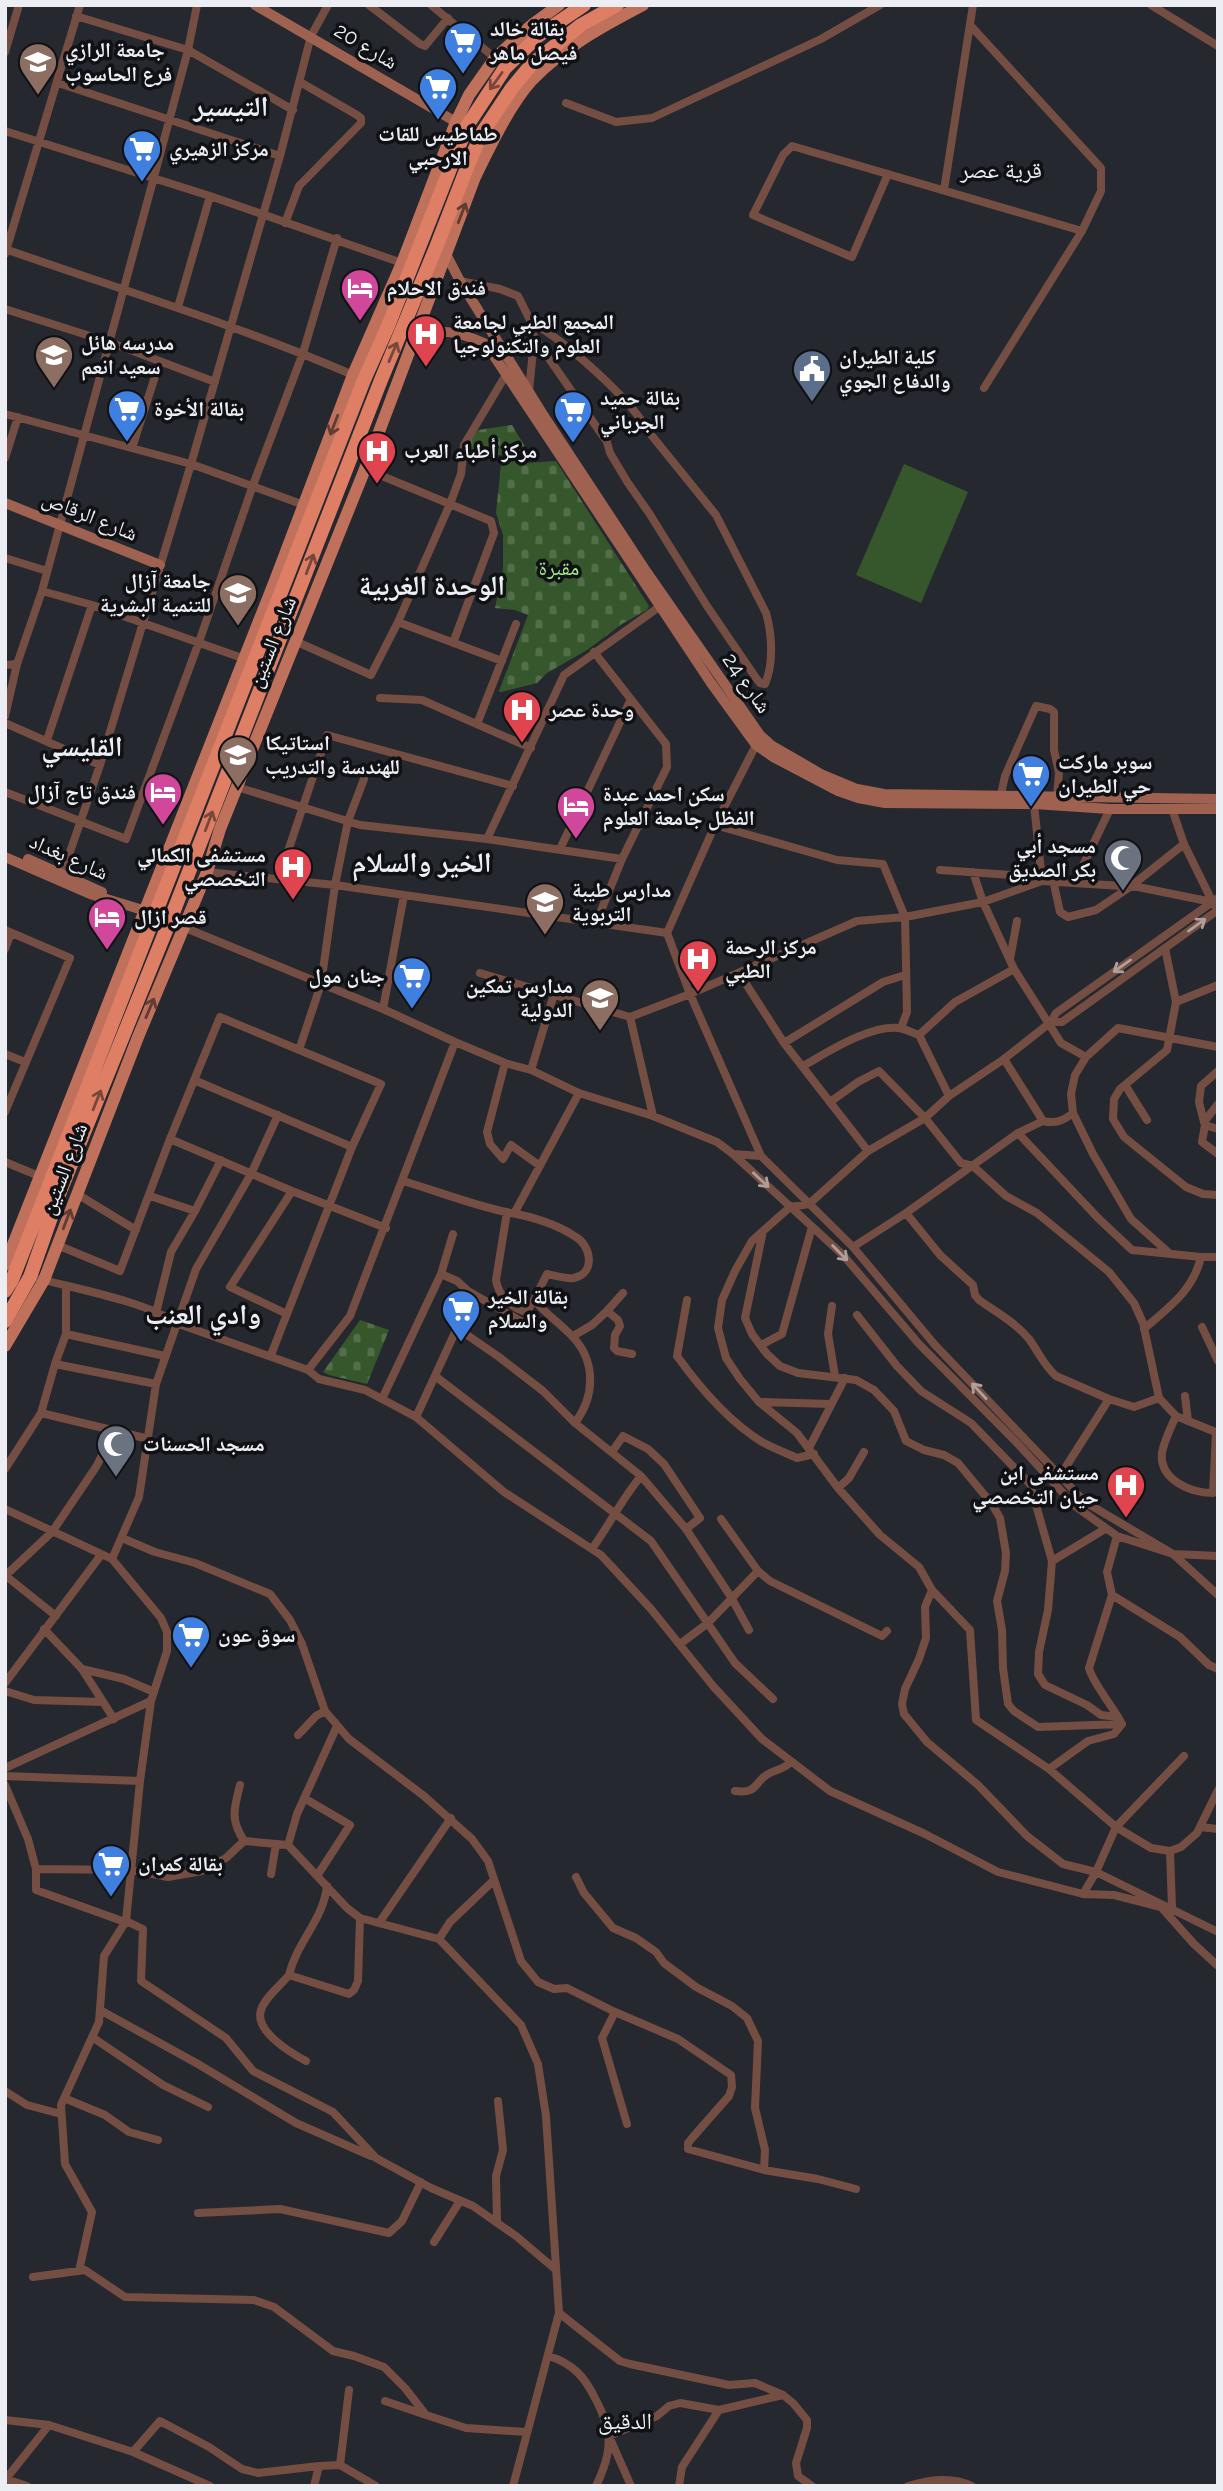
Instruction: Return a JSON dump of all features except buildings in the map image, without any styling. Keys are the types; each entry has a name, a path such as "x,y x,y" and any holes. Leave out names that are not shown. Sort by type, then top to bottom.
{"highway":[{"name":"شارع الستين","path":"7,1283 281,580 388,326 432,200 467,126 505,68 538,36 584,5"},
{"name":"شارع الستين","path":"5,1321 37,1278 61,1189 132,1034 270,686 380,380 441,252 474,151 512,88 532,64 581,26 617,5"}],"main road":[{"name":"شارع الستين","path":"5,1265 39,1176 105,1029 146,912 191,809 245,659 281,580 304,505 353,374 432,200 456,122 469,96 495,58 559,5"},
{"name":"شارع الستين","path":"5,1346 37,1278 57,1245 132,1034 207,872 270,686 295,641 365,469 412,345 441,252 475,177 494,138 530,82 560,55 599,28 643,5"}],"street":[{"path":"5,52 19,5"},
{"path":"80,5 6,251 178,307 353,374"},
{"path":"5,716 17,664 42,591 154,177 188,50 197,5"},
{"name":"شارع 20","path":"256,5 456,122"},
{"path":"61,877 100,765 191,464 293,110 311,36 328,5"},
{"path":"369,5 425,46 448,18"},
{"path":"431,5 495,58"},
{"path":"566,103 616,122 652,118 821,39 880,5"},
{"path":"944,190 973,5"},
{"path":"1151,5 1218,46"},
{"path":"76,16 188,50 293,110"},
{"path":"970,25 1101,168 1101,191 1082,230 984,388"},
{"path":"285,223 299,186 361,123 361,118 357,115 300,82"},
{"path":"58,83 280,156"},
{"path":"5,131 210,195 402,263"},
{"path":"888,174 852,257 753,215 783,155 792,146 1082,230"},
{"path":"178,307 210,195"},
{"path":"5,792 126,839 303,353 337,238"},
{"name":"شارع 24","path":"441,252 511,371 659,607 756,745 818,781 872,801 900,804 1034,804 1110,809 1218,809"},
{"path":"460,281 513,293 523,304 534,337 529,391"},
{"path":"5,309 109,342 215,382"},
{"path":"531,322 545,330 622,398 640,417 648,431 716,516 766,613 771,642 765,684 756,678 708,606 628,483 610,453 607,442 534,337"},
{"name":"شارع 24","path":"412,345 428,334 452,331 486,344 529,391 644,568 761,735 771,745 821,774 869,792 904,795 1001,794 1218,799"},
{"path":"132,448 160,361"},
{"path":"295,641 371,675 398,622 450,504 461,474 464,445 511,371"},
{"path":"5,414 191,464 304,505"},
{"path":"5,458 18,417"},
{"path":"365,469 491,521 494,533 453,643"},
{"name":"شارع الرقاص","path":"5,503 160,565"},
{"path":"5,558 47,571"},
{"path":"42,591 92,605 245,659"},
{"path":"47,740 92,605"},
{"path":"487,839 564,675 659,607"},
{"path":"398,622 502,661"},
{"path":"477,724 516,624"},
{"path":"594,652 666,744 667,766 622,859 596,923"},
{"path":"5,665 17,664"},
{"path":"380,698 422,701 531,748"},
{"path":"560,849 631,699"},
{"path":"1001,794 1036,706 1054,712 1054,750 1059,773 1057,797"},
{"path":"5,723 100,765"},
{"path":"279,878 327,735 513,786"},
{"path":"756,745 715,825 667,933 690,995 761,1156 853,1247 935,1345 1034,1455 1074,1506 1117,1536 1173,1554 1218,1556"},
{"path":"299,1050 321,984 335,885 348,821 363,779"},
{"path":"237,787 360,825 487,839 622,859"},
{"path":"1034,804 1042,879"},
{"path":"1075,882 1110,809"},
{"path":"1172,809 1184,844 1216,906"},
{"path":"715,825 837,860 883,864 905,917 907,1012 901,1028"},
{"path":"1053,880 1060,912 1068,917 1096,910 1184,844"},
{"name":"شارع بغداد","path":"5,850 61,877"},
{"path":"5,857 146,912"},
{"path":"940,870 1130,887 1216,906"},
{"path":"207,872 335,885 667,933"},
{"path":"973,872 983,902 1012,964 1065,1047 1086,1057"},
{"path":"480,973 629,1017 690,995 857,921 905,917 983,902 1042,879"},
{"path":"383,1009 404,895"},
{"path":"1049,1023 1062,1022 1164,948 1216,906"},
{"path":"1216,906 1056,1013 1049,1023 1004,1059 949,1096 925,1118 868,1151 809,1204 790,1207 752,1241 722,1300 718,1328 726,1358 759,1402 797,1433 838,1488 880,1535 919,1567 932,1590 970,1630 976,1720 1049,1769 1116,1827 1151,1848 1170,1852 1181,1847 1197,1833 1218,1790"},
{"path":"919,1035 955,1002 1012,964 1017,921"},
{"path":"183,927 383,1009 505,1063 531,1070 579,1093 653,1116 717,1142 844,1255 919,1344 1085,1502 1173,1554 1218,1595"},
{"path":"5,949 8,932 70,958 5,1112"},
{"path":"1164,948 1176,1002 1171,1038 1164,1055 1117,1093 1113,1111 1116,1126 1124,1137 1186,1187 1203,1194 1218,1195"},
{"path":"739,973 784,1043 868,1151"},
{"path":"784,1043 883,982 905,975"},
{"path":"1176,1002 1218,985"},
{"path":"531,1070 554,994"},
{"path":"57,1245 120,1271 220,1017 381,1084 352,1147 271,1355"},
{"path":"629,1017 653,1116"},
{"path":"803,1066 840,1045 884,1028 901,1028 919,1035 949,1096"},
{"path":"1168,1253 1131,1219 1093,1154 1073,1113 1070,1094 1075,1074 1086,1057 1118,1028 1218,1047"},
{"path":"308,1370 350,1317 455,1042"},
{"path":"5,1054 25,1062"},
{"path":"1004,1059 1043,1121"},
{"path":"505,1063 486,1132 490,1144 503,1159 511,1145 540,1166"},
{"path":"830,1102 879,1071 925,1118 961,1163 973,1166 1006,1196 1037,1213 1109,1272 1134,1304 1144,1329 1158,1398 1176,1416 1217,1433 1215,1493 1199,1493 1184,1487 1171,1477 1163,1464 1162,1452 1176,1416"},
{"path":"1218,1071 1201,1086 1199,1102 1204,1124 1202,1142 1218,1154"},
{"path":"194,1080 352,1147"},
{"path":"1125,1085 1147,1120"},
{"path":"403,1181 511,1212 555,1225 579,1238 590,1253 589,1262 579,1276 571,1279 547,1275 529,1308 523,1311 506,1300 498,1290 496,1280 511,1212 540,1166 579,1093"},
{"path":"1204,1124 1218,1104"},
{"path":"853,1247 906,1213 1018,1133 1043,1121 1060,1122 1073,1113"},
{"path":"112,1559 139,1497 156,1384 196,1269 251,1174 278,1115"},
{"path":"1204,1124 1218,1129"},
{"path":"1018,1133 1132,1250 1218,1257"},
{"path":"170,1139 386,1228"},
{"path":"733,1154 761,1156"},
{"path":"156,1313 171,1252 221,1160"},
{"path":"5,1162 39,1176"},
{"path":"287,1314 230,1287 292,1191"},
{"path":"77,1194 136,1230"},
{"path":"149,1196 195,1211"},
{"path":"906,1213 940,1255 972,1285 979,1300 1014,1324 1028,1338 1049,1370 1064,1380 1134,1407 1158,1398"},
{"path":"761,1345 782,1335 812,1227"},
{"path":"763,1231 745,1318 761,1345 780,1366 798,1373 856,1380 874,1390 894,1411 906,1441 924,1450 944,1455 958,1464 992,1504 1000,1518 1006,1553 1005,1570 997,1601 1008,1704 1014,1712 1038,1727 1120,1720"},
{"path":"382,1399 441,1275 453,1234"},
{"path":"1144,1329 1182,1296 1197,1275 1201,1257"},
{"path":"441,1275 457,1281 468,1291 524,1323"},
{"path":"37,1278 156,1313 176,1323 271,1355 308,1370 319,1379 365,1390 416,1417 504,1492 592,1549 651,1609 713,1686 762,1739 830,1791 925,1834 998,1872 1083,1894 1115,1895 1161,1907 1218,1966"},
{"path":"5,1469 41,1413 66,1334 66,1286"},
{"path":"573,1336 592,1325 623,1293"},
{"path":"534,1300 573,1336 584,1351 590,1368 586,1409 575,1423"},
{"path":"687,1300 677,1356 692,1377 733,1420 763,1442 797,1458 811,1451 830,1404 845,1378"},
{"path":"832,1306 828,1334 835,1376"},
{"path":"607,1311 618,1320 620,1326 615,1335 614,1348 617,1352 632,1354"},
{"path":"857,1315 897,1366 922,1391 971,1423 1030,1484 1052,1561 1038,1674 1045,1685 1087,1704 1101,1715 1120,1720"},
{"path":"416,1417 457,1328 542,1391 575,1423 641,1476 686,1529 731,1597 749,1630"},
{"path":"1202,1328 1218,1361"},
{"path":"66,1334 165,1356"},
{"path":"55,1364 156,1384"},
{"path":"435,1376 651,1541 736,1663 773,1699"},
{"path":"1185,1396 1188,1420"},
{"path":"1060,1476 1110,1399"},
{"path":"759,1402 830,1404"},
{"path":"41,1413 149,1439"},
{"path":"56,1616 5,1576 51,1532 96,1467 114,1432"},
{"path":"612,1452 623,1436 648,1449 664,1464 700,1518 686,1529"},
{"path":"838,1488 849,1478 864,1452"},
{"path":"592,1549 616,1514 622,1500 641,1476"},
{"path":"5,1509 112,1559 161,1618 167,1632 167,1651 153,1696 139,1781 126,1922 104,1956 99,2022 61,2105 65,2164 92,2212 79,2271"},
{"path":"721,1519 758,1571 770,1581 882,1636 887,1631"},
{"path":"1052,1561 1105,1529"},
{"path":"1117,1536 1107,1572 1112,1595 1088,1668 1120,1720"},
{"path":"122,1538 155,1552 195,1563 270,1594 280,1605 302,1644 325,1711 337,1726 349,1739 451,1818 472,1839 488,1861 521,1961 538,1982 554,1989 568,1988 678,2039 731,2075 733,2087 729,2096 693,2137 688,2149 764,2170 818,2179 856,2189"},
{"path":"5,1683 101,1555"},
{"path":"680,1644 708,1623 758,1571"},
{"path":"932,1590 925,1607 926,1638 905,1689 902,1704 904,1714 927,1742 978,1785 1027,1836 1063,1864 1096,1872 1218,1932"},
{"path":"1112,1595 1180,1637 1209,1665 1218,1669"},
{"path":"44,1629 82,1669 114,1719"},
{"path":"82,1669 124,1679 153,1696"},
{"path":"5,1691 34,1700 103,1702"},
{"path":"5,1768 114,1719 153,1696"},
{"path":"299,1735 316,1716 325,1711"},
{"path":"1049,1769 1088,1741 1114,1734 1120,1720"},
{"path":"288,1845 304,1798 337,1726"},
{"path":"1083,1894 1116,1827 1184,1756"},
{"path":"735,1791 755,1789 765,1775 784,1768 791,1762"},
{"path":"5,1776 139,1781"},
{"path":"5,1785 29,1839 36,1869 36,1890 143,1929 141,1982 226,2038 253,2071 333,2112 376,2158"},
{"path":"240,1785 234,1826 244,1841"},
{"path":"304,1798 350,1825 317,1876"},
{"path":"379,1923 451,1818"},
{"path":"1200,1827 1218,1829"},
{"path":"36,1869 132,1870 168,1877 202,1871 226,1858 244,1841 288,1845 360,1918 439,1939 521,2025 538,2064 546,2116 559,2313 513,2486"},
{"path":"271,1874 276,1844"},
{"path":"1170,1852 1172,1908"},
{"path":"576,1877 584,1894 613,1928 636,1938 696,1987 732,2006 747,2018 758,2041 755,2108 765,2150 764,2170"},
{"path":"439,1939 450,1922 493,1881"},
{"path":"306,2062 284,2049 262,2026 259,2014 262,2006 289,1975 295,1958 323,1909 327,1886"},
{"path":"289,1975 349,1994 354,1990 358,1981 360,1918"},
{"path":"100,2010 198,2064 296,2123 376,2158 497,2222 555,2269"},
{"path":"615,2012 602,2038 627,2124"},
{"path":"92,2037 163,2085 208,2107"},
{"path":"5,2091 27,2105 61,2115"},
{"path":"64,2098 105,2115 129,2132 158,2140"},
{"path":"497,2222 496,2176 503,2150 499,2101"},
{"path":"198,2213 280,2209 389,2233 402,2221 421,2182"},
{"path":"434,2242 460,2201"},
{"path":"33,2277 85,2270 125,2297 254,2300 274,2307 333,2351 384,2368 405,2388 426,2415"},
{"path":"559,2313 620,2361 729,2385 755,2383 783,2395 807,2420 796,2463 798,2476 812,2486"},
{"path":"549,2356 565,2362 583,2376 606,2418 609,2436 631,2486"},
{"path":"340,2465 349,2390"},
{"path":"609,2436 680,2403 719,2410 783,2395"},
{"path":"385,2401 466,2428 526,2432"},
{"path":"679,2486 682,2468 719,2410"},
{"path":"5,2420 49,2425 133,2452 210,2486"},
{"path":"133,2452 160,2421 209,2447 242,2469 258,2473 340,2465 376,2486"},
{"path":"6,2480 49,2425"},
{"path":"596,2486 606,2459 609,2436"},
{"path":"314,2486 318,2466"},
{"path":"908,2486 953,2479 972,2486"},
{"path":"6,2480 11,2486"},
{"path":"6,2480 27,2486"}],"green space":[{"name":"مقبرة","path":"512,425 527,450 526,463 556,461 649,606 647,610 622,624 587,650 547,673 537,683 501,692 499,691 528,615 515,610 495,608 503,569 503,535 496,513 502,455 472,456 467,453 467,442 478,430"},
{"path":"904,464 968,492 921,603 856,575"},
{"path":"360,1320 389,1330 367,1384 323,1372"}],"place":[{"name":"بقالة خالد فيصل ماهر","path":"463,75"},
{"name":"جامعة الرازي فرع الحاسوب","path":"38,96"},
{"name":"طماطيس للقات الارحبي","path":"438,121"},
{"name":"مركز الزهيري","path":"142,183"},
{"name":"فندق الاحلام","path":"360,322"},
{"name":"المجمع الطبي لجامعة العلوم والتكنولوجيا","path":"426,368"},
{"name":"مدرسه هائل سعيد انعم","path":"54,389"},
{"name":"كلية الطيران والدفاع الجوي","path":"812,403"},
{"name":"بقالة الأخوة","path":"127,443"},
{"name":"بقالة حميد الجرباني","path":"573,444"},
{"name":"مركز أطباء العرب","path":"377,485"},
{"name":"جامعة آزال للتنمية البشرية","path":"238,627"},
{"name":"وحدة عصر","path":"522,744"},
{"name":"استاتيكا للهندسة والتدريب","path":"238,789"},
{"name":"سوبر ماركت حي الطيران","path":"1031,808"},
{"name":"فندق تاج آزال","path":"163,826"},
{"name":"سكن احمد عبدة الفظل جامعة العلوم","path":"576,840"},
{"name":"مسجد أبي بكر الصديق","path":"1123,892"},
{"name":"مستشفى الكمالي التخصصي","path":"293,901"},
{"name":"مدارس طيبة التربوية","path":"545,936"},
{"name":"قصر ازال","path":"107,951"},
{"name":"مركز الرحمة الطبي","path":"698,993"},
{"name":"جنان مول","path":"412,1010"},
{"name":"مدارس تمكين الدولية","path":"600,1032"},
{"name":"بقالة الخير والسلام","path":"461,1343"},
{"name":"مسجد الحسنات","path":"116,1478"},
{"name":"مستشفى ابن حيان التخصصي","path":"1126,1519"},
{"name":"سوق عون","path":"191,1669"},
{"name":"بقالة كمران","path":"111,1898"}],"district":[{"name":"التيسير","path":"231,106"},
{"name":"قرية عصر","path":"1001,170"},
{"name":"الوحدة الغربية","path":"432,585"},
{"name":"القليسي","path":"82,746"},
{"name":"الخير والسلام","path":"422,862"},
{"name":"وادي العنب","path":"203,1314"},
{"name":"الدقيق","path":"625,2421"}]}
